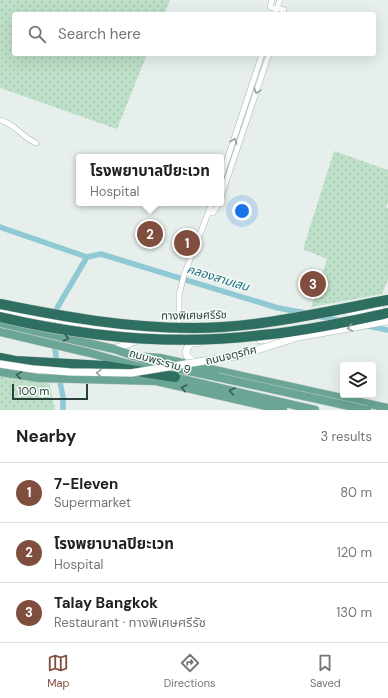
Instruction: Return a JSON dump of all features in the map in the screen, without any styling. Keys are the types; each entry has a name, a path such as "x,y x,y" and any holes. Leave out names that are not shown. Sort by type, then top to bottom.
{"highway":[{"name":"ทางพิเศษศรีรัช","path":"0,304 102,323 194,328 274,321 388,300"},
{"path":"0,318 87,334 114,337 180,340 261,336 305,330 388,313"},
{"path":"0,358 42,363 105,366 175,377"}],"main road":[{"name":"ถนนจตุรทิศ","path":"0,310 64,322 123,330 179,333 270,326 388,305"},
{"name":"ถนนจตุรทิศ","path":"0,364 32,369 70,372 131,373 241,355 298,337 388,321"},
{"name":"ถนนพระราม 9","path":"0,324 114,349 160,365 367,410"},
{"name":"ถนนพระราม 9","path":"0,332 90,353 283,407"},
{"path":"114,349 157,332"},
{"path":"179,333 184,341 191,343 298,337"},
{"path":"191,343 186,348 188,359 200,366"},
{"name":"ถนนพระราม 9","path":"133,356 160,358 200,366 388,408"},
{"path":"105,366 156,382"},
{"name":"ถนนพระราม 9","path":"0,372 38,378 80,380 125,379 156,382 249,402 315,410"},
{"path":"306,408 313,400 311,391"},
{"path":"318,410 315,400 317,396 322,394"}],"street":[{"path":"272,0 270,7 283,12"},
{"path":"276,10 280,0"},
{"path":"224,170 261,56"},
{"path":"224,188 268,56"},
{"path":"258,66 265,68"},
{"path":"246,104 252,106"},
{"path":"0,120 12,124 22,135 36,143"},
{"path":"224,176 228,177"},
{"path":"179,333 179,302 181,286 211,206"},
{"path":"208,213 213,213 217,206"}],"green space":[{"path":"0,0 170,0 165,12 12,12 12,56 146,56 117,129 0,88"},
{"path":"334,151 388,170 388,202 386,207 388,208 388,279 382,294 311,307 327,259 303,249"},
{"path":"0,375 49,382 55,410 0,410"}],"waterway":[{"name":"คลองสามเสน","path":"0,227 87,257 101,254 278,308 306,313"},
{"path":"55,317 57,308 87,257"},
{"name":"คลองสามเสน","path":"318,316 341,321"},
{"name":"คลองสามเสน","path":"367,326 388,330"},
{"path":"54,341 57,364"},
{"path":"59,377 63,397 63,410"}],"place":[{"name":"โรงพยาบาลปิยะเวท","path":"150,234"},
{"name":"7-Eleven","path":"187,243"},
{"name":"Talay Bangkok","path":"313,284"}]}
